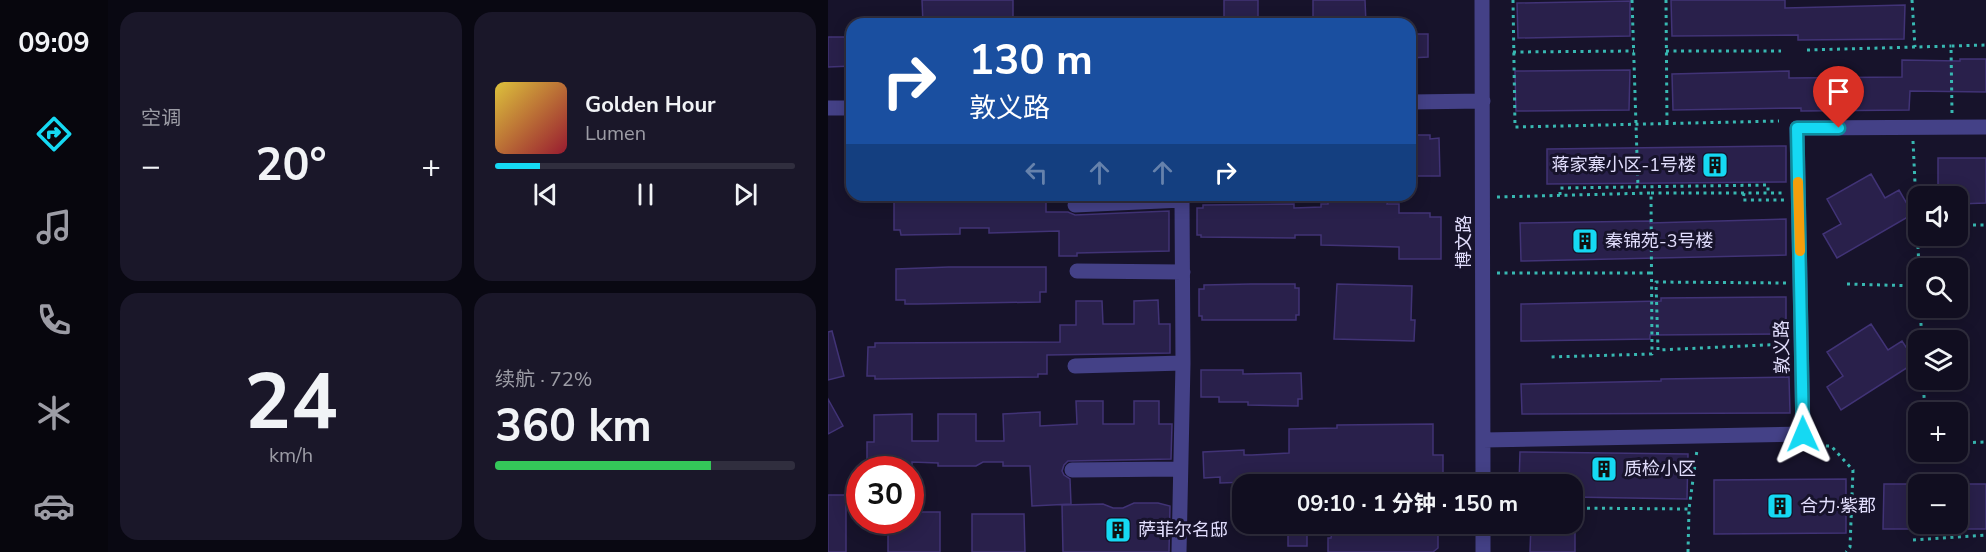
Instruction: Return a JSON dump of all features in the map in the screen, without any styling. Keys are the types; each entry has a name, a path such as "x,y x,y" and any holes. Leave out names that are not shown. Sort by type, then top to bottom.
{"street":[{"name":"博文路","path":"1482,0 1483,474"},
{"path":"1416,102 1483,101"},
{"path":"828,108 846,108"},
{"name":"敦义路","path":"1483,440 1803,434 1794,196 1797,128 1986,127"},
{"path":"1075,205 1161,201"},
{"path":"1179,552 1184,363 1182,201"},
{"path":"1077,271 1183,272"},
{"path":"1075,366 1184,363"},
{"path":"1072,470 1180,469"},
{"path":"1483,534 1483,552"}],"path":[{"path":"1513,0 1515,127 1779,121"},
{"path":"1632,0 1638,187"},
{"path":"1666,0 1667,124"},
{"path":"1912,0 1915,47"},
{"path":"1951,45 1952,127"},
{"path":"1807,50 1986,45"},
{"path":"1513,52 1634,51"},
{"path":"1666,51 1781,51"},
{"path":"1913,128 1916,186"},
{"path":"1560,195 1560,188 1768,185 1768,193"},
{"path":"1483,198 1651,193 1768,193 1794,196"},
{"path":"1549,357 1652,354 1651,193"},
{"path":"1744,193 1743,200 1794,196"},
{"path":"1968,225 1986,225"},
{"path":"1483,273 1652,273"},
{"path":"1789,283 1656,282 1658,350 1790,344"},
{"path":"1847,284 1908,286"},
{"path":"1968,443 1986,442"},
{"path":"1688,552 1689,509 1697,446"},
{"path":"1809,446 1831,446 1853,470 1850,547 1846,552"},
{"path":"1583,508 1689,509"},
{"path":"1913,540 1986,535"}],"building":[{"path":"922,0 1013,0 1013,18 923,18"},
{"path":"1224,0 1258,0 1258,18 1224,18"},
{"path":"1313,0 1365,0 1366,18 1313,18"},
{"path":"1671,0 1785,0 1785,8 1905,5 1904,39 1798,40 1798,35 1672,36"},
{"path":"1630,1 1630,36 1518,38 1517,3"},
{"path":"1416,34 1428,34 1428,57 1416,58"},
{"path":"828,37 846,37 846,66 828,67"},
{"path":"1960,59 1986,59 1986,92 1910,91 1909,110 1801,111 1801,108 1673,110 1672,74 1789,71 1789,78 1902,77 1902,60 1960,61"},
{"path":"1630,70 1629,110 1516,111 1515,71"},
{"path":"1416,135 1430,135 1430,139 1439,138 1440,176 1416,176"},
{"path":"1786,146 1786,182 1547,184 1547,149"},
{"path":"1938,158 1986,158 1986,203 1968,204 1968,186 1938,186"},
{"path":"1871,174 1885,198 1899,190 1908,205 1908,217 1837,258 1823,234 1841,224 1827,199"},
{"path":"894,201 1046,201 1046,212 1068,212 1075,215 1169,211 1169,251 1077,253 1077,256 1059,256 1059,231 989,233 989,228 960,228 960,234 901,235 900,230 894,230"},
{"path":"1328,201 1388,201 1387,204 1399,204 1399,213 1430,213 1430,217 1441,217 1441,259 1399,259 1399,247 1321,245 1321,235 1295,235 1295,238 1201,237 1197,235 1197,208 1203,208 1203,205 1294,204 1294,208 1321,207 1321,204 1328,204"},
{"path":"1786,219 1786,255 1521,261 1520,223 1650,221 1650,223"},
{"path":"1046,267 1046,292 1040,292 1040,302 905,304 905,300 896,300 896,269"},
{"path":"1295,284 1295,288 1299,288 1299,315 1296,315 1296,320 1202,320 1202,316 1199,316 1199,289 1204,289 1204,285"},
{"path":"1337,284 1412,286 1411,320 1415,320 1414,341 1334,339"},
{"path":"1786,297 1786,334 1650,335 1650,339 1521,341 1521,304 1661,301 1661,298"},
{"path":"1158,300 1159,324 1170,324 1170,353 1047,355 1047,374 1038,374 1038,377 875,379 875,376 867,376 868,347 875,347 875,343 1060,342 1060,325 1076,325 1076,301 1102,301 1103,324 1134,324 1134,301"},
{"path":"1871,324 1888,350 1902,341 1908,350 1908,367 1841,410 1827,387 1843,376 1827,352"},
{"path":"832,331 844,376 828,380 828,332"},
{"path":"1201,370 1243,370 1243,374 1301,373 1302,399 1298,399 1298,406 1248,405 1248,402 1219,402 1219,397 1201,397"},
{"path":"1789,377 1790,413 1522,414 1521,384"},
{"path":"828,399 843,426 828,434"},
{"path":"1076,401 1103,401 1103,424 1134,424 1134,401 1159,401 1159,424 1172,424 1171,459 1068,461 1062,471 1070,479 1071,504 1032,506 1030,466 1003,466 1003,462 983,462 976,466 938,466 938,463 924,462 924,456 867,456 867,442 874,442 874,415 912,414 912,441 938,441 938,414 976,414 976,441 1004,441 1003,414 1040,412 1040,426 1077,424"},
{"path":"1433,424 1433,455 1443,455 1443,474 1232,474 1232,483 1220,483 1220,477 1204,478 1203,452 1244,450 1244,455 1289,453 1289,429 1337,428 1337,425"},
{"name":"质检小区","path":"1520,452 1688,454 1687,499 1583,497 1583,474 1519,474"},
{"name":"合力·紫郡","path":"1846,479 1846,533 1714,534 1714,480"},
{"path":"1884,484 1908,484 1908,529 1883,529"},
{"path":"1968,484 1986,484 1986,529 1968,529"},
{"path":"828,495 846,495 846,552 828,552"},
{"name":"萨菲尔名邸","path":"1134,503 1158,503 1170,506 1169,552 1063,552 1062,505 1103,504 1113,508 1123,508"},
{"path":"924,512 940,512 940,552 888,552 888,534 924,534"},
{"path":"972,514 1024,514 1025,552 972,552"},
{"path":"1288,534 1307,534 1307,546 1288,546"},
{"path":"1332,534 1438,534 1438,548 1433,552 1328,552 1328,538 1331,538"},
{"path":"1531,534 1575,534 1575,552 1530,552"}],"slow traffic":[{"path":"1798,182 1800,251"}],"place":[{"name":"蒋家寨小区-1号楼","path":"1715,165"},
{"name":"秦锦苑-3号楼","path":"1585,241"},
{"name":"质检小区","path":"1604,469"},
{"name":"合力·紫郡","path":"1780,506"},
{"name":"萨菲尔名邸","path":"1118,530"}],"route":[{"path":"1803,434 1797,128 1839,128"}]}
